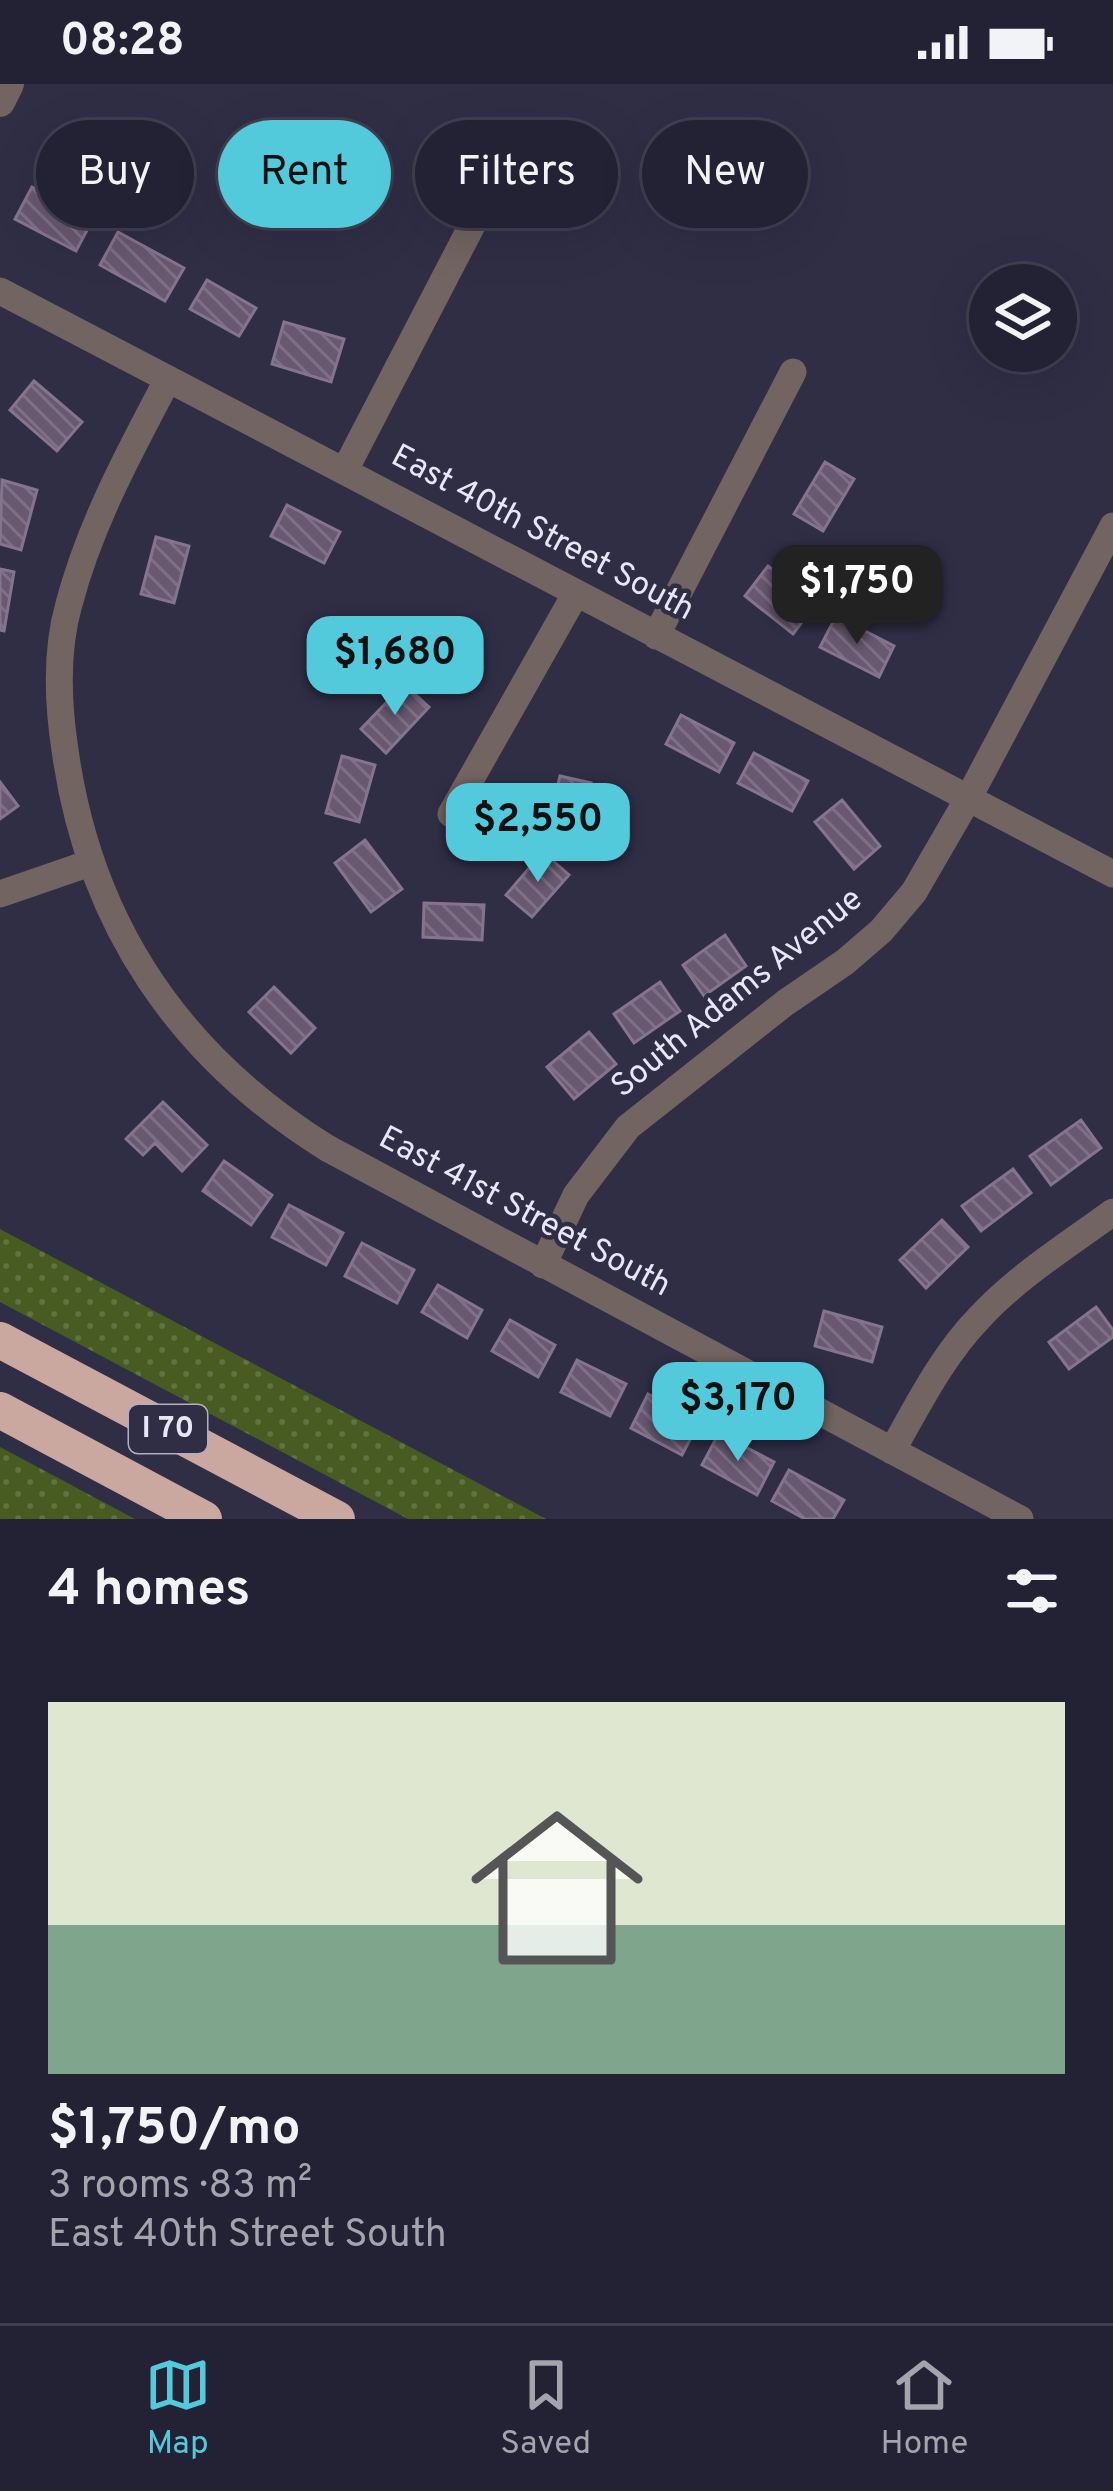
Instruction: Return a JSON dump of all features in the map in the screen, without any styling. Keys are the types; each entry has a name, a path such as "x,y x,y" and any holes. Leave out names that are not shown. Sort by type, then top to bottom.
{"highway":[{"name":"I 70","path":"0,1340 337,1519"},
{"name":"I 70","path":"0,1410 204,1519"}],"street":[{"path":"0,102 9,84"},
{"path":"345,470 471,228"},
{"name":"East 40th Street South","path":"0,291 1113,874"},
{"path":"656,636 794,372"},
{"name":"East 41st Street South","path":"168,379 113,485 68,608 61,665 62,726 71,799 89,863 140,969 184,1028 276,1116 327,1148 1020,1519"},
{"name":"South Adams Avenue","path":"543,1265 576,1195 628,1127 881,931 914,892 1113,526"},
{"path":"451,814 576,593"},
{"path":"0,894 89,863"},
{"path":"892,1451 937,1370 980,1317 1113,1212"}],"green space":[{"path":"0,1229 546,1519 408,1519 0,1302"},
{"path":"0,1447 135,1519 0,1519"}],"building":[{"path":"32,187 36,189 36,228 88,228 76,251 15,219"},
{"path":"118,232 184,268 165,301 100,265"},
{"path":"207,280 256,308 239,336 190,309"},
{"path":"284,322 344,339 331,382 272,364"},
{"path":"34,381 82,422 57,451 10,410"},
{"path":"825,462 854,479 823,531 794,514"},
{"path":"2,480 37,490 21,550 0,544"},
{"path":"287,505 340,532 324,563 271,536"},
{"path":"156,537 189,546 174,603 141,594"},
{"path":"768,566 816,604 793,634 745,596"},
{"path":"0,569 14,572 4,631 0,630"},
{"path":"836,616 894,646 879,677 820,647"},
{"path":"404,684 429,707 386,753 361,729"},
{"path":"681,715 734,743 719,772 666,744"},
{"path":"754,753 808,781 792,811 738,783"},
{"path":"342,756 375,765 359,822 326,813"},
{"path":"560,776 591,783 577,840 546,833"},
{"path":"0,782 18,806 0,819"},
{"path":"842,800 880,846 854,869 815,822"},
{"path":"365,840 402,889 371,912 335,863"},
{"path":"543,852 569,875 532,917 506,895"},
{"path":"424,903 484,905 482,940 423,937"},
{"path":"725,935 746,966 704,996 683,965"},
{"path":"660,982 680,1011 634,1043 614,1014"},
{"path":"274,987 315,1028 291,1053 249,1012"},
{"path":"589,1032 616,1064 574,1099 547,1067"},
{"path":"163,1102 207,1145 182,1171 155,1143 143,1155 126,1139"},
{"path":"1081,1120 1101,1148 1051,1185 1030,1156"},
{"path":"224,1161 272,1195 251,1225 203,1191"},
{"path":"1013,1169 1031,1193 981,1231 962,1206"},
{"path":"289,1205 343,1233 326,1265 272,1237"},
{"path":"942,1220 968,1247 926,1288 900,1260"},
{"path":"362,1243 414,1270 397,1303 345,1276"},
{"path":"438,1285 482,1310 467,1338 422,1312"},
{"path":"1096,1307 1113,1337 1069,1369 1049,1342"},
{"path":"824,1311 882,1327 872,1362 815,1346"},
{"path":"510,1320 555,1345 538,1377 492,1351"},
{"path":"577,1360 626,1384 610,1416 561,1392"},
{"path":"648,1394 700,1421 682,1455 631,1428"},
{"path":"719,1433 774,1462 757,1495 702,1465"},
{"path":"789,1470 844,1500 833,1519 805,1519 772,1501"}]}
